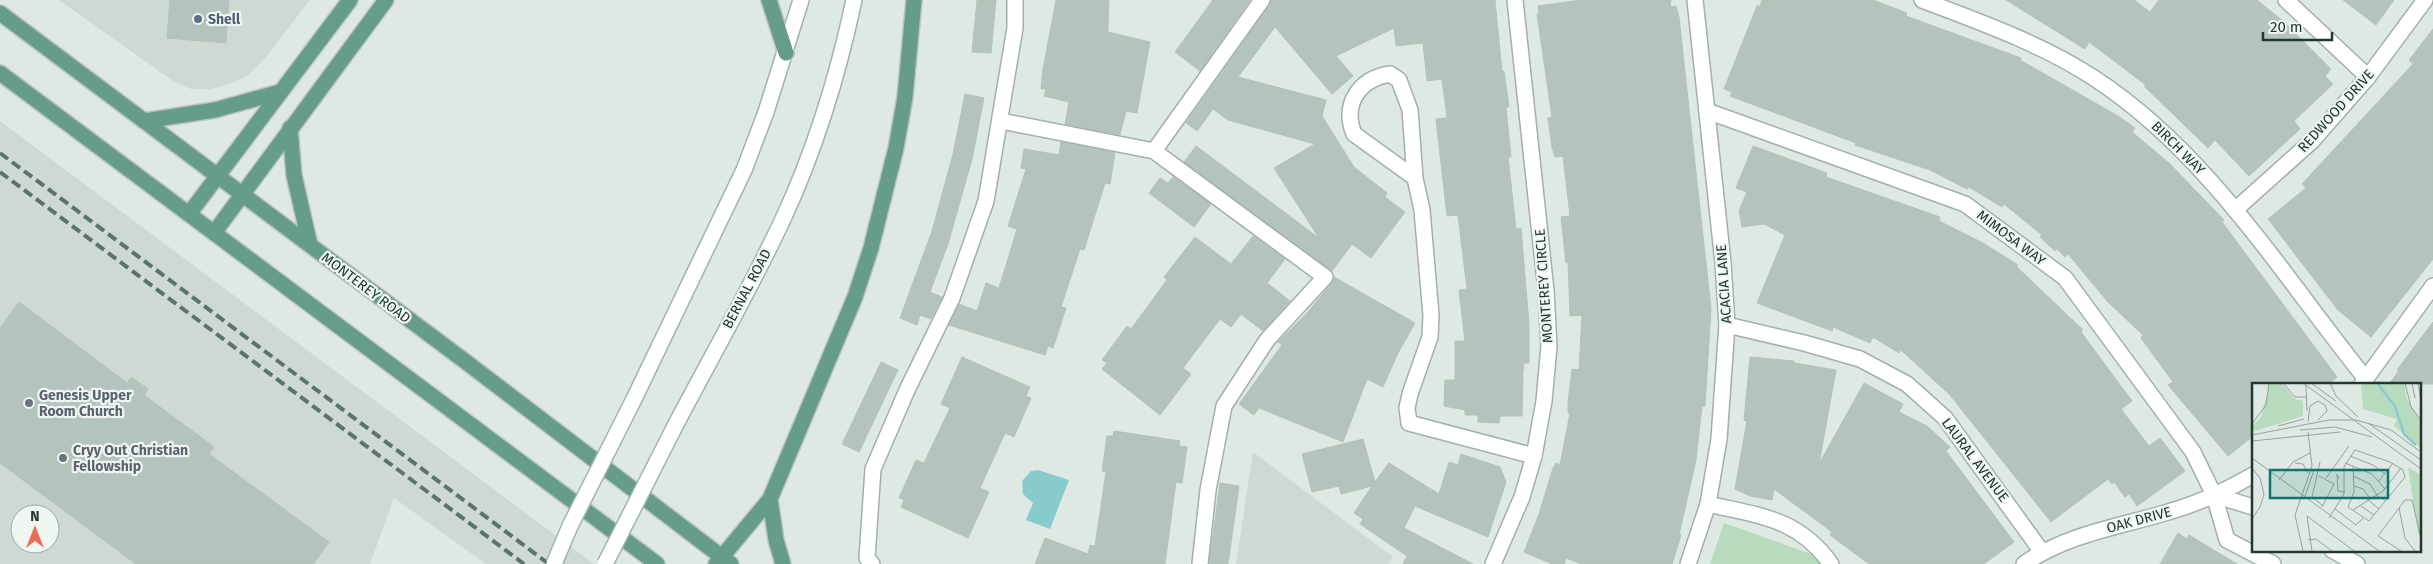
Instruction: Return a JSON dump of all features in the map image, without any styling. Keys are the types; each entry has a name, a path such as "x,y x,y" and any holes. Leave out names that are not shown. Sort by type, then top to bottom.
{"main road":[{"path":"189,214 350,0"},
{"path":"214,233 386,0"},
{"path":"769,0 786,53"},
{"path":"723,562 770,499 839,338 871,248 894,156 905,97 914,0"},
{"name":"MONTEREY ROAD","path":"0,13 310,245 723,562"},
{"path":"0,73 657,564"},
{"path":"144,121 215,110 280,92"},
{"path":"290,128 294,175 310,245"},
{"path":"770,499 776,540 782,564"}],"street":[{"path":"554,564 570,526 634,399 744,170 786,53 801,0"},
{"name":"BERNAL ROAD","path":"606,564 786,210 813,146 836,73 854,0"},
{"path":"872,564 867,558 873,469 907,390 952,298 986,201 1015,28 1015,0"},
{"path":"1154,150 1262,0"},
{"name":"MONTEREY CIRCLE","path":"1493,564 1522,497 1534,456 1544,401 1549,346 1542,245 1515,0"},
{"name":"ACACIA LANE","path":"1688,564 1708,504 1719,439 1727,325 1708,111 1694,0"},
{"name":"BIRCH WAY","path":"1922,0 2040,48 2094,78 2137,109 2178,144 2235,210 2364,382"},
{"path":"2286,0 2368,77"},
{"name":"REDWOOD DRIVE","path":"2235,210 2312,141 2368,77 2425,0"},
{"path":"1415,178 1361,140 1354,134 1351,126 1350,105 1361,89 1380,76 1390,74 1399,80 1404,89 1410,110 1415,178 1422,210 1431,315 1430,337 1407,408 1409,423 1534,456"},
{"name":"MIMOSA WAY","path":"1708,111 1965,204 2065,278 2193,452 2214,495 2227,540 2273,564"},
{"path":"1001,120 1154,150 1325,276 1267,340 1224,406 1208,490 1200,564"},
{"path":"2364,382 2433,286"},
{"name":"LAURAL AVENUE","path":"1727,325 1804,343 1860,359 1907,384 1945,418 2042,552"},
{"name":"OAK DRIVE","path":"2024,564 2042,552 2090,533 2170,512 2214,495 2252,476"},
{"path":"2214,495 2252,507"},
{"path":"1708,504 1777,521 1794,529 1809,539 1831,564"},
{"path":"2336,552 2357,564"}],"shaded area":[{"path":"59,0 310,0 266,57 247,76 233,83 211,89 191,89 173,81"},
{"path":"0,121 594,564 486,564 394,498 370,564 0,564"},
{"path":"1253,452 1393,557 1388,564 1236,564"}],"green space":[{"path":"1724,523 1817,556 1823,564 1710,564"}],"water":[{"path":"1038,470 1069,480 1050,529 1026,520 1033,503 1023,494 1022,481 1031,471"}],"building":[{"name":"Shell","path":"170,0 229,0 226,43 167,38"},
{"path":"977,0 996,0 991,53 972,52"},
{"path":"1056,0 1109,0 1108,32 1150,42 1137,113 1126,111 1120,135 1065,124 1069,102 1044,96 1046,89 1041,89 1043,69"},
{"path":"1213,0 1250,0 1200,71 1175,52"},
{"path":"1271,0 1495,0 1502,71 1504,71 1509,107 1506,107 1511,157 1508,157 1516,229 1521,228 1529,324 1529,363 1524,363 1522,416 1500,416 1499,423 1478,422 1478,415 1465,415 1465,410 1444,406 1445,380 1455,380 1455,341 1465,341 1459,290 1467,289 1458,215 1447,216 1436,119 1447,118 1442,79 1427,81 1423,43 1396,46 1394,28 1336,56 1353,76 1332,94 1275,27 1238,77 1326,100 1322,116 1354,167 1387,193 1385,197 1405,212 1371,258 1352,244 1332,271 1184,162 1196,146 1319,238 1274,168 1315,144 1228,120 1213,109 1197,131 1186,123 1270,5"},
{"path":"1581,0 1671,0 1670,7 1676,6 1679,17 1711,309 1705,406 1702,406 1696,460 1679,535 1681,535 1672,564 1581,564 1566,558 1564,564 1552,564 1524,552 1539,514 1553,468 1556,463 1560,465 1570,413 1568,413 1568,402 1572,369 1579,370 1582,315 1570,316 1568,262 1566,263 1561,217 1570,216 1563,156 1555,157 1552,147 1548,118 1552,117 1537,14 1539,14 1538,6"},
{"path":"1762,0 1873,0 1907,13 1906,16 2021,58 2020,60 2118,116 2135,128 2132,132 2170,164 2224,220 2222,222 2337,377 2329,383 2252,383 2252,437 2228,456 2168,385 2173,382 2141,338 2143,335 2108,302 2068,254 2065,257 2057,249 2055,251 2040,237 2042,235 2004,204 2002,207 1969,187 1967,189 1930,170 1855,145 1856,143 1730,96 1732,92 1724,89 1757,6 1760,6"},
{"path":"2006,0 2134,0 2150,12 2159,0 2257,0 2283,21 2331,69 2325,76 2333,84 2294,121 2300,129 2249,176 2215,140 2208,148 2144,86 2146,85 2089,42 2085,49"},
{"path":"2343,0 2394,0 2376,25"},
{"path":"2433,29 2433,259 2371,337 2338,310 2268,219 2306,188 2302,184 2413,64 2409,60"},
{"path":"965,94 984,98 972,159 948,244 930,292 942,297 931,319 920,315 917,325 900,318 932,231 953,154"},
{"path":"1061,142 1115,153 1110,184 1105,183 1084,250 1080,249 1061,307 1066,308 1053,348 1048,346 1045,355 949,325 959,304 977,311 986,283 999,288 1017,229 1008,226 1026,169 1021,168 1024,149 1059,155"},
{"path":"1753,146 1827,173 1826,177 1940,217 1939,221 1983,243 2018,265 2017,267 2083,330 2081,332 2132,401 2121,409 2149,446 2160,438 2185,471 2137,506 2129,494 2125,497 2114,482 2112,484 2108,479 2051,522 1950,395 1901,350 1899,353 1873,337 1870,343 1833,327 1832,331 1757,303 1785,235 1764,224 1742,227 1739,211 1747,192 1736,188"},
{"path":"1173,177 1211,204 1194,227 1149,193 1160,178 1168,183"},
{"path":"1253,236 1285,259 1267,283 1290,301 1263,331 1241,314 1231,327 1220,319 1183,368 1191,374 1160,415 1102,369 1107,363 1102,360 1127,326 1131,329 1167,280 1164,277 1195,237 1231,264"},
{"path":"1334,277 1415,323 1398,353 1383,387 1367,379 1343,442 1259,408 1254,415 1239,404 1282,345 1278,342 1307,313 1332,283"},
{"path":"19,302 127,383 131,377 148,389 144,395 214,447 209,454 329,542 313,564 136,564 60,508 60,504 55,504 0,463 0,328"},
{"path":"2433,322 2433,384 2390,383 2399,371 2397,370"},
{"path":"962,357 1030,387 1026,396 1031,398 1014,437 1005,433 980,488 989,492 968,538 901,507 904,500 899,498 916,460 924,463 950,408 941,404"},
{"path":"1750,357 1794,361 1794,363 1836,370 1819,464 1864,383 1903,404 1899,412 1927,426 1950,447 1946,451 2014,542 1984,564 1869,564 1830,535 1832,532 1774,489 1772,500 1750,496 1735,489 1747,421 1744,420"},
{"path":"881,362 898,370 859,452 842,444"},
{"path":"1114,431 1180,441 1179,446 1187,447 1182,483 1176,482 1165,564 1035,564 1045,538 1088,554 1090,545 1095,546 1106,472 1102,471 1107,436 1113,436"},
{"path":"1363,439 1375,482 1389,463 1439,494 1449,462 1458,465 1461,454 1500,467 1506,482 1488,537 1415,506 1404,528 1473,564 1403,564 1407,556 1360,524 1363,519 1354,513 1372,486 1341,494 1339,486 1312,492 1302,454"},
{"path":"1220,483 1239,486 1228,564 1209,564"},
{"path":"2178,533 2187,539 2189,535 2237,564 2160,564"}],"railway":[{"path":"0,153 549,564"},
{"path":"0,172 524,564"}],"place":[{"name":"Shell","path":"198,19"},
{"name":"Genesis Upper Room Church","path":"29,403"},
{"name":"Cryy Out Christian Fellowship","path":"63,458"}]}
